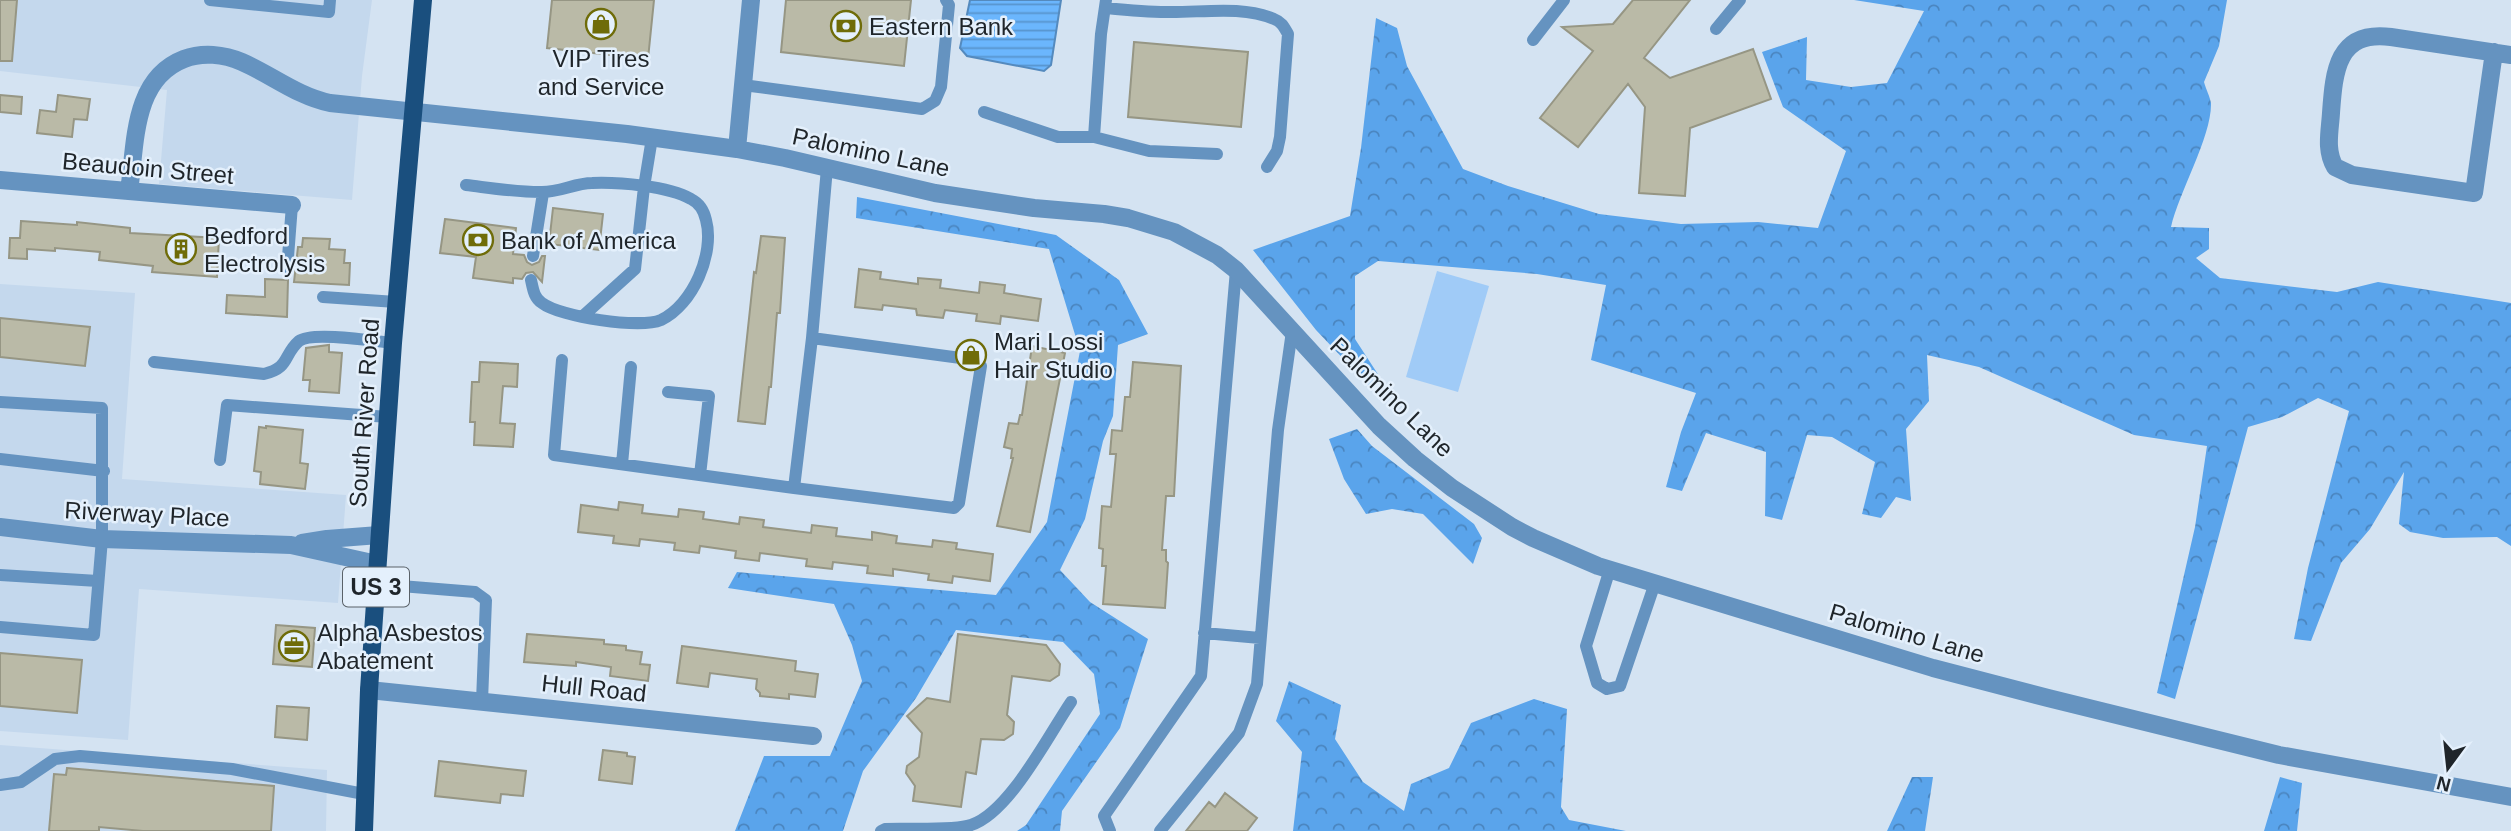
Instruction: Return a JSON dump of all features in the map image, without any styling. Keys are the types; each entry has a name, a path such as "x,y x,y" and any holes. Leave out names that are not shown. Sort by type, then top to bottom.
{"main road":[{"name":"South River Road","path":"364,831 369,690 379,535 396,302 423,0"}],"street":[{"path":"737,149 751,0"},
{"path":"2381,36 2502,54 2474,194 2351,175 2335,167 2329,152 2334,79 2342,57 2357,40 2381,36"},
{"name":"Palomino Lane","path":"130,191 146,94 151,83 163,70 188,57 208,55 236,60 319,101 737,149 935,193 1034,208 1128,218 1174,232 1196,243 1236,270 1380,426 1415,459 1452,488 1533,538 1610,569 1933,668 2279,755 2511,797"},
{"name":"Beaudoin Street","path":"0,180 292,205"},
{"name":"Riverway Place","path":"0,527 102,539 291,545 377,564"},
{"name":"Riverway Place","path":"291,545 379,535"},
{"name":"Hull Road","path":"369,690 813,736"}],"lane":[{"path":"210,0 329,12 330,0"},
{"path":"743,85 922,109 935,101 941,87 949,5 946,0"},
{"path":"1533,40 1563,0"},
{"path":"1716,29 1740,0"},
{"path":"1094,136 1101,34 1106,4 1166,12 1230,11 1260,15 1283,24 1288,34 1280,137 1277,152 1267,167"},
{"path":"984,112 1058,137 1094,136 1149,151 1217,154"},
{"path":"583,316 635,269 652,138"},
{"path":"794,488 812,338 827,168"},
{"path":"467,186 543,193 593,183 644,187 673,192 692,199 702,209 707,222 699,278 690,295 661,320 621,323 542,304 534,295 531,280"},
{"path":"533,256 543,193"},
{"path":"287,270 292,205"},
{"path":"1110,831 1104,816 1200,676 1236,270"},
{"path":"323,297 396,302"},
{"path":"1160,831 1239,733 1256,684 1278,429 1292,331"},
{"path":"154,362 264,374 281,368 297,343 311,337 393,343"},
{"path":"562,360 554,455 954,508 959,503 981,366 968,359 812,338"},
{"path":"622,464 631,367"},
{"path":"668,392 709,396 700,475"},
{"path":"0,402 102,408 104,471 102,539 94,635 0,627"},
{"path":"220,460 227,405 388,417"},
{"path":"0,458 104,471"},
{"path":"1610,569 1586,646 1597,682 1607,690 1620,686 1655,583"},
{"path":"0,575 98,581"},
{"path":"376,584 475,592 486,600 482,701"},
{"path":"1204,633 1260,638"},
{"path":"881,831 969,826 986,818 1013,791 1071,702"},
{"path":"0,785 21,782 55,759 80,756 233,769 364,794"}],"shaded area":[{"path":"0,0 372,0 362,76 352,200 159,184 167,90 0,71"},
{"path":"970,0 1061,0 1051,65 1044,71 967,56 960,48"},
{"path":"1437,271 1489,286 1458,392 1406,377"},
{"path":"0,284 135,293 122,479 346,495 338,603 139,589 128,740 0,731"},
{"path":"0,745 327,770 326,831 0,831"}],"green space":[{"path":"1854,0 2227,0 2219,46 2204,82 2211,103 2210,116 2201,148 2171,227 2209,228 2209,249 2196,258 2220,278 2337,292 2378,282 2511,303 2511,546 2497,537 2443,538 2410,532 2399,524 2404,472 2370,529 2341,563 2311,641 2294,639 2308,568 2349,411 2318,398 2282,417 2248,427 2175,699 2157,693 2195,527 2207,446 2134,435 1979,367 1927,355 1929,401 1906,429 1911,501 1896,497 1881,518 1862,514 1875,462 1832,437 1807,435 1782,520 1765,516 1766,452 1706,433 1682,491 1666,487 1681,432 1696,393 1591,360 1606,285 1537,274 1378,261 1355,276 1355,339 1383,382 1371,388 1316,330 1253,250 1350,216 1376,18 1397,28 1407,66 1463,169 1599,214 1681,224 1758,222 1818,228 1846,151 1783,107 1762,52 1807,37 1806,80 1851,87 1887,83 1924,11"},
{"path":"857,197 1056,235 1119,280 1148,334 1118,345 1113,416 1103,441 1085,519 1060,570 1090,602 1148,639 1120,728 1062,811 1060,831 1017,831 1026,825 1100,714 1094,674 1063,642 956,630 916,698 863,771 843,831 735,831 764,756 830,756 862,681 852,645 834,604 728,588 737,572 996,595 1047,522 1080,351 1049,249 856,218"},
{"path":"1357,429 1372,446 1474,524 1482,538 1473,564 1423,514 1392,509 1366,514 1344,479 1329,439"},
{"path":"1289,681 1341,705 1335,739 1363,782 1404,811 1411,784 1449,768 1471,723 1534,699 1567,709 1561,807 1569,820 1626,831 1293,831 1302,752 1276,721"},
{"path":"1912,777 1933,777 1925,831 1887,831"},
{"path":"2280,777 2302,783 2297,831 2264,831"}],"building":[{"path":"0,0 17,0 12,61 0,61"},
{"name":"VIP Tires and Service","path":"552,0 654,0 648,59 547,48"},
{"name":"Eastern Bank","path":"786,0 911,0 904,66 781,52"},
{"path":"1633,0 1690,0 1644,58 1670,78 1753,49 1771,99 1690,128 1685,196 1639,193 1645,107 1628,84 1578,147 1540,118 1593,51 1562,27 1613,24"},
{"path":"1134,42 1248,52 1241,127 1128,117"},
{"path":"0,95 22,97 21,114 0,112"},
{"path":"58,95 90,99 87,120 74,119 72,137 37,133 40,110 56,112"},
{"path":"553,208 603,214 599,250 549,244"},
{"name":"Bank of America","path":"445,219 516,228 513,254 524,255 532,265 545,256 542,282 533,272 526,273 522,279 513,278 513,283 473,278 476,257 440,253"},
{"path":"21,221 77,225 77,222 130,228 130,233 219,238 217,277 152,272 153,266 99,260 100,252 55,248 55,251 27,249 27,259 9,258 10,238 20,238"},
{"path":"761,236 785,238 780,313 777,313 765,424 738,421 754,272 756,273"},
{"path":"303,238 330,239 329,249 345,250 344,263 350,263 349,285 294,282 298,247 302,247"},
{"path":"859,269 881,272 880,279 918,284 918,278 941,280 940,288 979,293 980,282 1005,285 1004,293 1041,299 1038,321 1001,316 1000,324 976,321 977,314 945,310 943,318 917,315 916,309 883,305 882,310 855,307"},
{"path":"265,279 288,280 287,317 226,313 227,295 265,297"},
{"path":"0,318 90,327 85,366 0,357"},
{"path":"329,345 329,352 342,353 339,393 309,391 310,380 303,380 306,348"},
{"path":"1032,346 1065,353 1030,532 997,526 1013,458 1012,449 1004,447 1009,423 1018,424 1022,415"},
{"path":"480,362 518,364 517,387 503,386 500,423 515,424 513,447 474,445 475,422 470,422 472,382 479,382"},
{"path":"1133,362 1181,366 1174,496 1166,496 1162,550 1166,550 1168,563 1165,608 1103,604 1106,566 1102,566 1103,549 1099,548 1102,506 1111,507 1116,454 1110,454 1112,430 1122,431 1125,397 1130,397"},
{"path":"259,427 303,430 300,463 308,464 305,489 260,484 261,472 254,471"},
{"path":"619,502 643,505 642,513 678,517 679,509 704,512 703,519 739,524 740,517 764,520 763,527 811,533 812,525 837,528 836,536 872,540 872,532 897,536 896,543 932,547 933,540 957,543 956,549 993,554 990,581 953,576 952,583 928,580 929,574 893,569 893,576 867,573 868,566 833,562 832,569 806,566 807,559 760,553 759,561 735,558 736,551 700,546 699,553 674,550 675,543 640,539 639,546 613,543 614,536 578,532 581,505 618,510"},
{"name":"Alpha Asbestos Abatement","path":"276,625 315,628 312,667 273,664"},
{"path":"527,634 604,640 604,644 626,646 626,650 642,652 640,664 650,665 648,681 610,676 611,667 576,662 576,666 524,662"},
{"path":"958,634 1046,645 1060,664 1059,675 1050,681 1012,676 1007,715 1014,722 1013,734 1004,740 981,739 976,774 966,772 961,807 913,801 915,786 906,773 907,766 919,757 922,733 907,716 927,698 950,702"},
{"path":"682,646 796,661 795,671 818,674 815,697 789,694 789,699 760,696 756,689 757,679 710,673 708,687 677,683"},
{"path":"0,653 82,660 77,713 0,706"},
{"path":"277,706 309,708 307,740 275,737"},
{"path":"603,750 627,753 627,756 635,757 632,784 599,780"},
{"path":"439,761 526,771 523,796 501,794 500,803 435,796"},
{"path":"67,768 274,786 271,831 143,831 99,827 99,831 49,831 54,774 66,775"},
{"path":"1225,793 1257,818 1247,831 1186,831 1209,802 1215,807"}],"place":[{"name":"VIP Tires and Service","path":"601,24"},
{"name":"Eastern Bank","path":"846,26"},
{"name":"Bank of America","path":"478,240"},
{"name":"Bedford Electrolysis","path":"181,249"},
{"name":"Mari Lossi Hair Studio","path":"971,355"},
{"name":"Alpha Asbestos Abatement","path":"294,646"}]}
